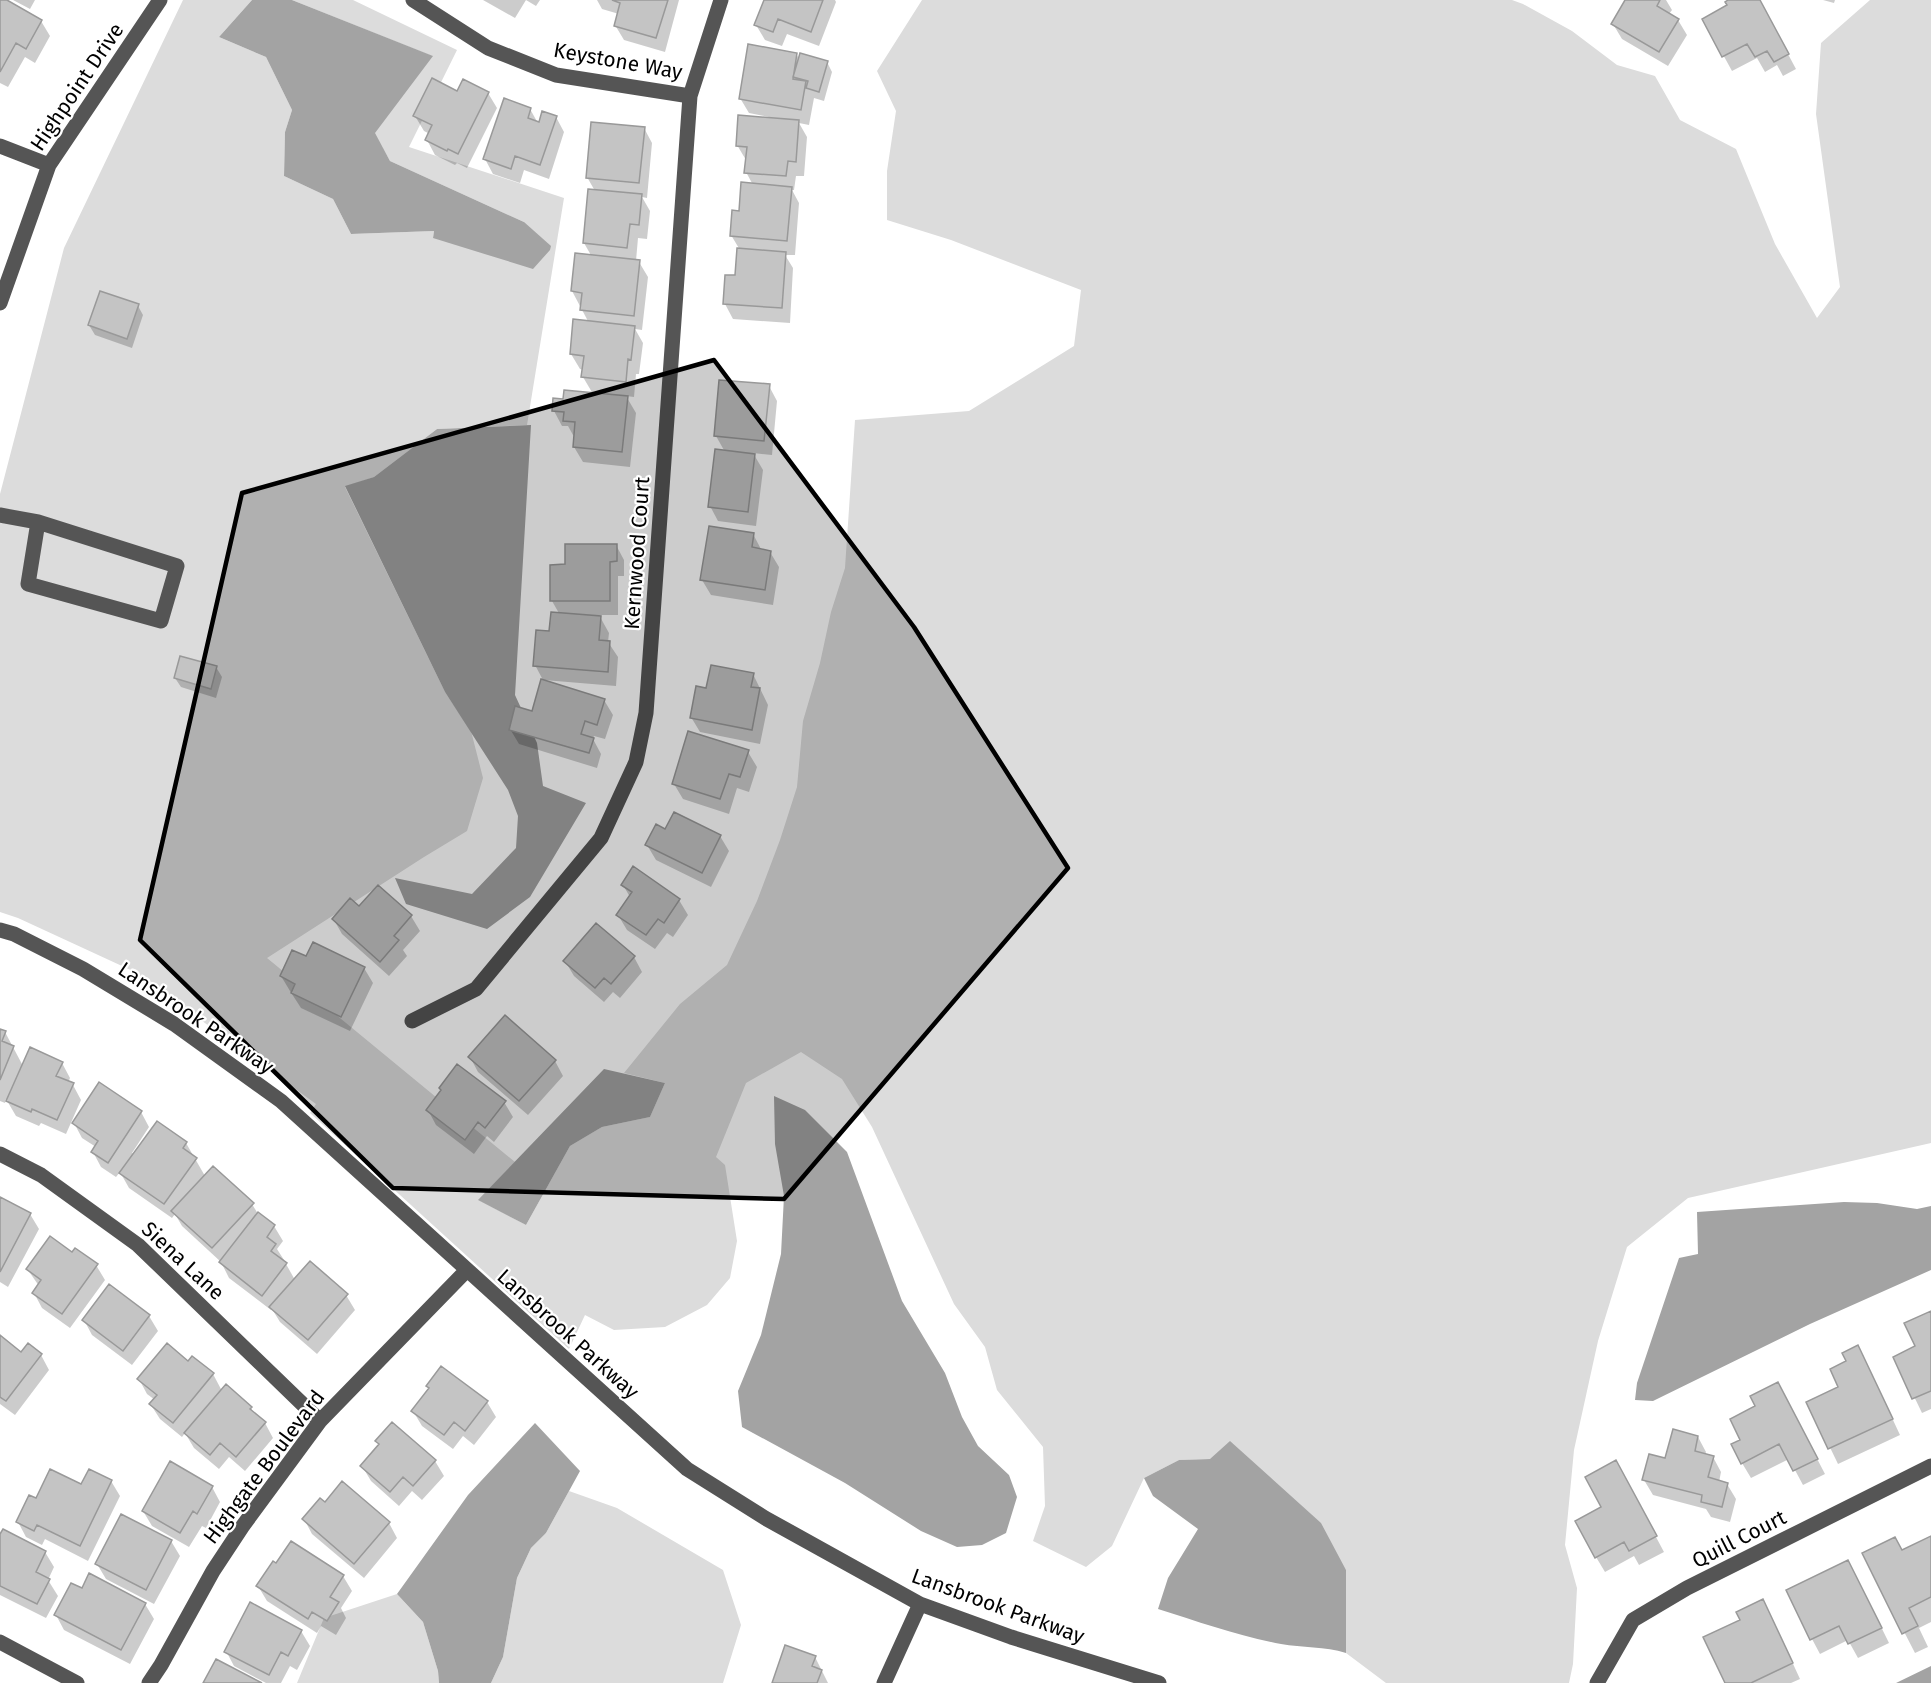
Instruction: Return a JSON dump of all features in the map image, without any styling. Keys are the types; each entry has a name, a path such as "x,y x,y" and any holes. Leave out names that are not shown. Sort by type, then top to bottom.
{"street":[{"name":"Highpoint Drive","path":"0,303 49,165 160,0"},
{"name":"Keystone Way","path":"413,0 488,48 556,75 690,96"},
{"name":"Kernwood Court","path":"412,1021 476,988 601,838 636,762 646,713 690,96 721,0"},
{"path":"0,146 49,165"},
{"path":"0,515 38,522 177,566 161,621 28,584 38,522"},
{"name":"Lansbrook Parkway","path":"0,930 14,934 83,969 174,1024 281,1101 687,1469 765,1518 920,1604 1011,1637 1159,1683"},
{"name":"Siena Lane","path":"0,1154 41,1175 138,1245 320,1421"},
{"name":"Highgate Boulevard","path":"149,1683 213,1571 242,1527 320,1421 466,1270"},
{"name":"Quill Court","path":"1597,1683 1633,1620 1687,1588 1931,1466"},
{"path":"884,1683 920,1604"},
{"path":"0,1642 77,1683"}],"highlighted area":[{"path":"714,360 914,627 1068,868 784,1199 393,1188 140,940 242,493"}],"shaded area":[{"path":"183,0 252,0 219,37 266,57 292,110 285,132 284,176 333,199 351,234 434,231 433,238 524,222 390,161 374,133 432,56 292,0 353,0 457,50 409,147 564,198 527,425 437,429 374,477 345,487 445,692 471,731 483,778 467,831 267,958 515,1162 479,1200 526,1225 570,1146 602,1127 650,1117 665,1083 624,1073 680,1004 727,965 757,901 797,787 803,721 820,663 831,612 845,568 855,420 969,411 1074,346 1081,290 951,240 887,220 887,171 896,111 877,71 922,0 1512,0 1572,31 1617,65 1655,76 1680,120 1736,149 1775,244 1817,318 1840,287 1816,114 1821,43 1870,0 1931,0 1931,1143 1688,1198 1627,1247 1598,1341 1574,1450 1565,1545 1577,1588 1573,1664 1569,1683 1386,1683 1346,1653 1346,1570 1210,1459 1179,1460 1144,1478 1112,1546 1086,1567 1033,1541 1045,1506 1043,1447 997,1390 985,1347 954,1304 872,1127 842,1079 801,1052 746,1083 716,1157 725,1165 737,1241 730,1278 707,1305 665,1327 614,1330 585,1315 569,1349 310,1113 316,1104 135,972 18,918 0,912 0,494 64,248"},
{"path":"252,0 292,0 433,56 375,133 390,161 524,222 551,246 533,269 433,238 434,231 351,234 333,199 284,176 285,132 292,110 266,57 219,37"},
{"path":"531,425 515,695 537,743 543,786 586,803 530,897 487,929 406,904 395,878 472,894 516,848 518,816 508,790 445,692 345,486 374,477 437,429"},
{"path":"604,1069 665,1083 650,1117 602,1127 570,1146 526,1225 478,1200"},
{"path":"774,1096 805,1110 847,1152 902,1301 945,1373 962,1417 978,1446 1009,1475 1017,1497 1006,1533 982,1545 957,1547 921,1531 845,1483 742,1427 738,1391 761,1335 781,1254 784,1196 775,1144"},
{"path":"1844,1202 1877,1203 1917,1209 1931,1206 1931,1270 1810,1324 1653,1401 1635,1400 1637,1383 1679,1258 1698,1254 1697,1212"},
{"path":"535,1423 580,1471 546,1533 531,1548 517,1578 503,1657 491,1683 439,1683 438,1671 423,1622 397,1594 468,1495"},
{"path":"1230,1441 1321,1523 1346,1570 1346,1653 1265,1641 1158,1609 1168,1578 1198,1529 1153,1496 1144,1478 1179,1460 1210,1459"},
{"path":"569,1491 617,1508 723,1570 741,1625 723,1683 491,1683 503,1657 517,1578 531,1548 546,1533"},
{"path":"397,1594 423,1622 438,1671 439,1683 297,1683 324,1618"},
{"path":"1931,1666 1931,1683 1896,1683"}],"building":[{"path":"0,0 7,0 42,20 26,49 16,43 0,72"},
{"path":"612,0 668,0 656,38 614,26 620,3"},
{"path":"764,0 823,0 811,32 778,19 773,32 754,25"},
{"path":"1625,0 1660,0 1657,6 1679,19 1659,52 1611,24"},
{"path":"1728,0 1760,0 1789,54 1774,62 1767,51 1755,57 1747,44 1722,57 1702,19 1727,5 1725,2"},
{"path":"748,44 797,53 793,79 806,81 801,110 739,99"},
{"path":"800,53 828,61 819,92 806,88 808,81 793,77"},
{"path":"432,78 457,91 463,79 489,92 458,154 425,140 432,125 413,116"},
{"path":"504,98 531,108 528,118 539,122 542,111 557,116 540,165 515,156 511,169 483,159"},
{"path":"738,115 799,120 796,162 788,161 786,176 744,173 747,147 736,146"},
{"path":"591,122 645,127 639,183 586,178"},
{"path":"741,182 792,187 787,241 730,236 732,210 739,211"},
{"path":"588,189 642,194 639,225 630,224 627,248 583,243"},
{"path":"737,248 786,252 782,308 723,304 725,275 735,275"},
{"path":"575,253 640,260 634,316 580,310 582,293 571,291"},
{"path":"100,291 139,304 127,339 88,325"},
{"path":"573,319 635,326 626,382 581,377 584,356 570,354"},
{"path":"719,380 770,384 764,441 714,436"},
{"path":"564,390 628,396 622,452 573,447 575,422 563,421 564,412 552,411 553,398 563,399"},
{"path":"715,449 755,454 748,512 708,507"},
{"path":"709,526 754,533 752,547 771,551 765,590 700,580"},
{"path":"565,544 617,544 617,561 610,562 610,601 550,601 550,565 565,564"},
{"path":"551,612 601,616 599,640 610,641 608,672 533,666 536,630 549,631"},
{"path":"180,656 217,666 211,689 174,678"},
{"path":"711,665 754,673 751,687 760,688 752,730 690,718 696,686 706,688"},
{"path":"541,679 605,699 597,725 585,721 581,734 594,738 589,753 509,730 515,706 532,711"},
{"path":"688,731 749,750 740,777 729,774 720,799 672,784"},
{"path":"674,812 721,835 702,873 645,845 656,824 665,829"},
{"path":"633,866 680,899 664,923 658,919 646,935 616,915 632,892 621,885"},
{"path":"378,885 412,915 394,936 399,940 380,962 332,919 350,898 359,906"},
{"path":"596,923 635,956 611,984 604,978 595,988 563,961"},
{"path":"313,942 365,967 341,1017 291,993 295,984 280,976 292,950 306,956"},
{"path":"505,1015 556,1060 519,1101 468,1057"},
{"path":"0,1029 6,1031 2,1041 14,1046 0,1080"},
{"path":"30,1047 63,1062 56,1076 74,1083 57,1120 6,1101"},
{"path":"457,1064 506,1101 485,1128 478,1122 465,1140 426,1110"},
{"path":"99,1082 142,1111 108,1163 91,1152 98,1141 72,1123"},
{"path":"157,1121 187,1142 183,1148 197,1158 164,1204 119,1173"},
{"path":"213,1166 254,1203 212,1248 171,1211"},
{"path":"0,1197 31,1213 0,1272"},
{"path":"258,1212 275,1225 267,1237 276,1244 271,1251 287,1263 262,1296 219,1262"},
{"path":"50,1236 72,1252 75,1248 98,1264 62,1314 32,1293 41,1280 26,1269"},
{"path":"310,1261 348,1294 308,1340 269,1307"},
{"path":"109,1284 150,1315 123,1351 82,1320"},
{"path":"1931,1311 1931,1391 1912,1399 1893,1357 1915,1346 1904,1323"},
{"path":"0,1335 21,1352 28,1343 42,1354 6,1401 0,1397"},
{"path":"167,1343 188,1361 192,1356 214,1373 173,1423 149,1404 157,1395 137,1379"},
{"path":"1858,1345 1893,1419 1828,1449 1806,1402 1838,1387 1830,1369 1846,1361 1842,1353"},
{"path":"441,1366 488,1401 465,1431 454,1422 444,1435 411,1411 429,1388 426,1386"},
{"path":"1778,1382 1818,1459 1793,1471 1779,1444 1741,1464 1731,1444 1740,1440 1730,1419 1755,1406 1750,1396"},
{"path":"226,1384 266,1422 236,1457 220,1443 210,1455 184,1433"},
{"path":"392,1422 436,1460 413,1486 403,1477 390,1492 360,1466 379,1444 375,1441"},
{"path":"1673,1429 1698,1436 1695,1451 1714,1456 1708,1477 1728,1483 1722,1507 1701,1502 1702,1495 1642,1480 1649,1454 1665,1458"},
{"path":"1616,1460 1657,1536 1629,1551 1624,1542 1595,1558 1575,1521 1601,1507 1585,1477"},
{"path":"170,1461 213,1486 197,1514 193,1511 180,1533 142,1511"},
{"path":"50,1469 81,1484 89,1469 112,1480 80,1546 37,1525 34,1531 16,1522 29,1495 36,1498"},
{"path":"342,1481 390,1522 354,1564 302,1519 320,1498 325,1502"},
{"path":"121,1514 172,1540 146,1590 95,1564"},
{"path":"3,1529 46,1551 36,1572 50,1579 37,1604 0,1586 0,1534"},
{"path":"1931,1536 1931,1597 1909,1608 1918,1626 1902,1634 1862,1553 1895,1537 1902,1550"},
{"path":"291,1541 344,1575 330,1597 339,1602 327,1621 312,1612 308,1619 256,1586 273,1561 276,1563"},
{"path":"1848,1560 1882,1628 1848,1644 1839,1626 1810,1640 1786,1590"},
{"path":"89,1573 146,1603 121,1650 54,1615 71,1583 82,1588"},
{"path":"1763,1599 1793,1663 1751,1683 1725,1683 1703,1637 1740,1620 1736,1612"},
{"path":"250,1602 302,1630 288,1656 281,1652 269,1675 224,1652"},
{"path":"785,1645 816,1656 812,1666 822,1670 817,1683 772,1683"},
{"path":"216,1659 262,1683 203,1683"}]}
